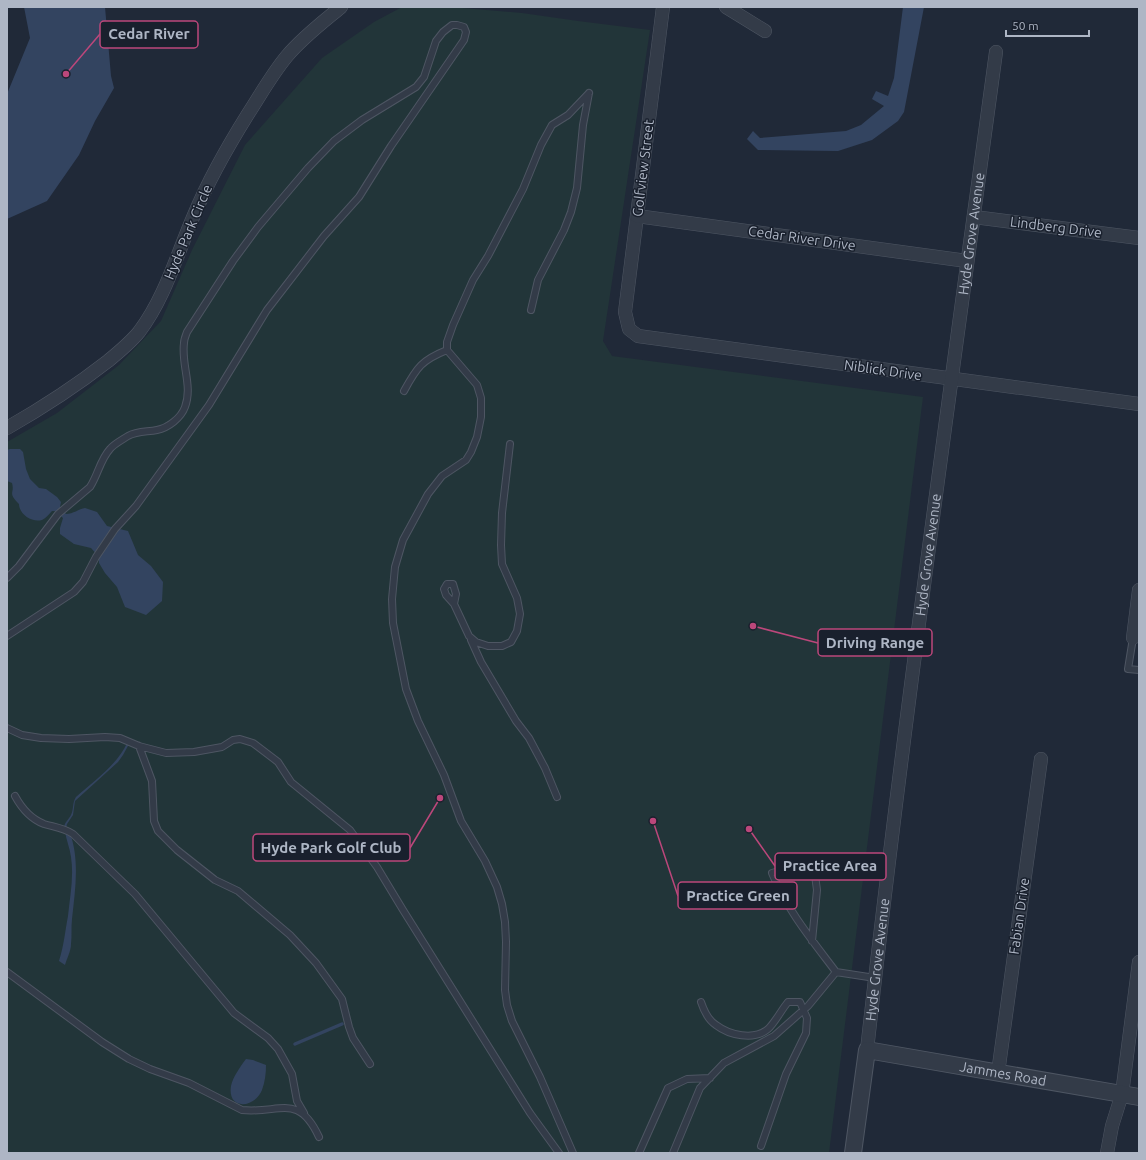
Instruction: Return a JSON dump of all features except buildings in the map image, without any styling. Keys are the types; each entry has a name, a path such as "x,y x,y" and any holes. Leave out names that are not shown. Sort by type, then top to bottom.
{"street":[{"name":"Hyde Park Circle","path":"7,428 62,394 97,370 122,350 138,333 163,293 206,188 226,149 267,83 288,55 320,24 341,7"},
{"name":"Golfview Street","path":"629,329 625,312 663,7"},
{"path":"726,7 765,31"},
{"name":"Hyde Grove Avenue","path":"853,1153 951,379 996,52"},
{"name":"Cedar River Drive","path":"637,216 967,260"},
{"name":"Lindberg Drive","path":"974,217 1139,238"},
{"name":"Niblick Drive","path":"629,329 638,336 1139,404"},
{"path":"1133,638 1139,590"},
{"name":"Fabian Drive","path":"998,1073 1041,759"},
{"path":"1108,1153 1112,1126 1122,1094 1139,962"},
{"name":"Jammes Road","path":"867,1050 1139,1097"}],"lane":[{"path":"7,578 19,566 58,514 90,487 110,448 129,435 139,432 158,430 178,419 185,408 188,393 188,378 184,356 184,343 187,332 233,261 263,221 308,168 334,141 362,120 416,87 424,77 436,41 443,32 452,25 464,27 466,32 464,40 391,146 359,197 324,236 267,310 208,405 136,506 115,529 96,557 83,582 74,592 7,636"},
{"path":"531,310 538,280 564,230 571,212 577,188 583,125 589,92 568,115 552,125 541,145 523,189 488,256 473,280 453,325 447,342 447,350 477,385 481,398 481,417 477,437 472,452 466,460 442,476 428,494 403,540 395,567 392,599 393,623 406,689 418,721 444,775 461,821 485,861 497,887 502,904 506,942 505,990 507,1005 512,1020 540,1077 573,1153"},
{"path":"404,391 415,370 424,361 447,350"},
{"path":"469,636 476,642 488,646 502,646 511,642 517,631 520,614 517,598 502,564 500,545 502,506 510,444"},
{"path":"454,604 481,662 516,721 529,738 545,768 557,797"},
{"path":"1133,638 1128,668 1139,670"},
{"path":"7,728 22,735 41,738 120,738 139,746 166,753 194,752 222,747 233,740 240,739 253,743 278,762 291,782 350,830 377,867 530,1113 559,1153"},
{"path":"139,746 152,781 154,821 158,831 177,850 215,880 238,891 290,935 316,963 342,998 353,1038 370,1064"},
{"path":"15,796 32,818 73,834 135,894 234,1013 268,1038 278,1049 292,1074 297,1101 304,1114"},
{"path":"812,941 817,890 813,861 772,873 777,887 791,911 812,941 836,972 875,978"},
{"path":"7,972 102,1042 128,1059 188,1083 242,1110 251,1111 284,1107 294,1108 304,1114 314,1124 319,1137"},
{"path":"673,1153 700,1088 724,1064 774,1036 804,1010 836,972"},
{"path":"701,1002 705,1014 715,1025 731,1033 754,1036 768,1030 788,1002 800,1002 804,1010 807,1018 806,1033 786,1074 761,1146"},
{"path":"639,1153 668,1088 687,1079 710,1078"}],"green space":[{"path":"402,7 463,8 522,13 650,30 603,341 612,356 923,397 829,1153 7,1153 7,442 57,413 119,365 161,321 192,250 245,145 322,58 374,22"}],"water":[{"path":"24,7 105,7 111,76 114,88 95,121 79,155 47,201 7,219 7,94 30,38"},
{"path":"903,7 924,7 904,112 898,121 872,140 838,151 758,150 747,139 753,131 760,138 846,131 861,125 884,106 872,99 876,91 888,96 894,78"},
{"path":"20,449 23,452 26,469 30,479 39,488 46,489 57,497 61,502 60,507 66,514 85,508 97,512 107,526 128,531 138,555 151,566 163,582 162,601 146,615 125,607 117,587 105,573 99,563 99,557 91,548 74,544 60,534 63,518 55,511 52,511 42,520 38,521 30,519 21,511 19,504 12,495 12,483 7,481 7,450"},
{"path":"127,743 129,744 118,762 75,801 73,815 66,828 64,827 72,813 74,802 76,797 118,758"},
{"path":"65,831 70,833 73,844 76,876 71,947 65,965 59,961 68,916 72,864"},
{"path":"246,1059 266,1065 266,1071 265,1081 258,1096 248,1103 242,1104 233,1100 231,1086 235,1076"}],"waterway":[{"path":"295,1044 342,1024"}],"place":[{"name":"Cedar River","path":"66,74"},
{"name":"Driving Range","path":"753,626"},
{"name":"Hyde Park Golf Club","path":"440,798"},
{"name":"Practice Green","path":"653,821"},
{"name":"Practice Area","path":"749,829"}]}
